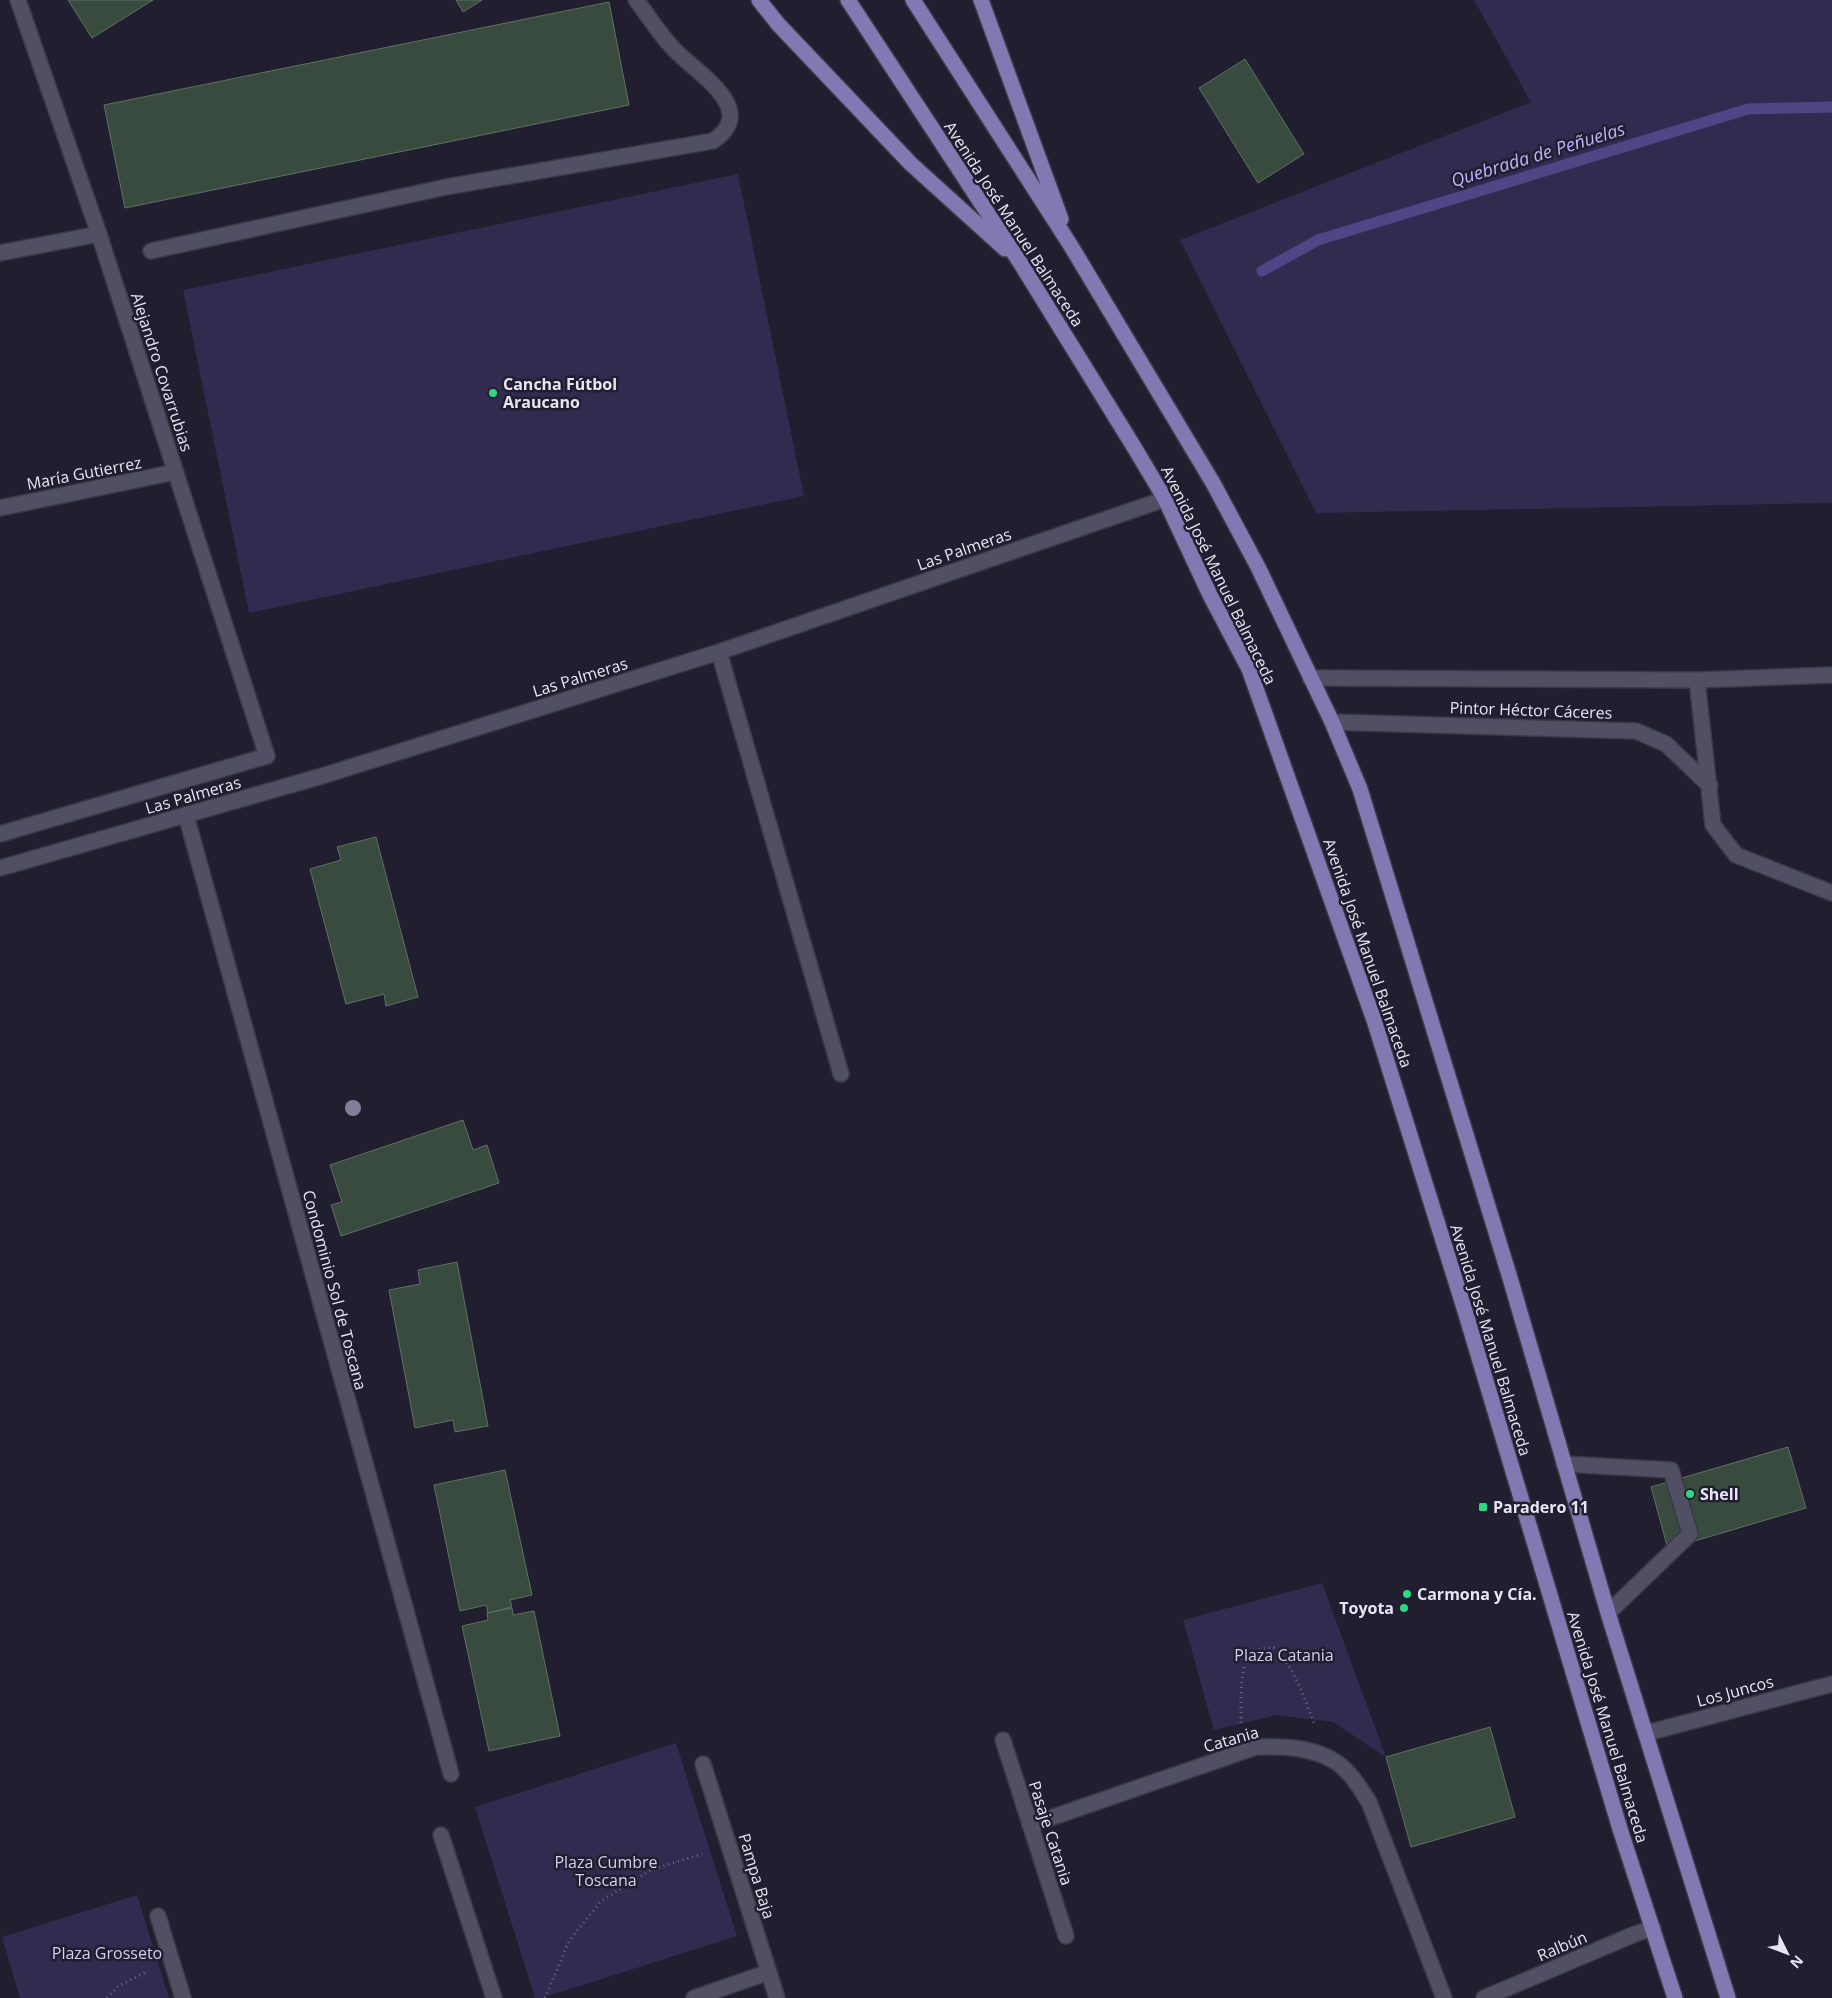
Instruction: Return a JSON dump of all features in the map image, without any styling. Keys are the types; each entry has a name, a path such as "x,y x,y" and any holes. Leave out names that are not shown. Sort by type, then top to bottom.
{"main road":[{"path":"759,0 778,24 911,164 1021,264"},
{"name":"Avenida José Manuel Balmaceda","path":"848,0 1021,264 1165,498 1210,595 1249,669 1371,1011 1465,1311 1620,1829 1675,1998"},
{"name":"Avenida José Manuel Balmaceda","path":"913,0 1071,246 1213,483 1258,567 1332,722 1360,789 1510,1278 1608,1613 1647,1733 1670,1815 1728,1998"},
{"path":"981,0 1071,246"}],"street":[{"name":"Alejandro Covarrubias","path":"18,0 100,234 267,756"},
{"path":"152,251 446,188 713,141 722,135 729,126 731,118 729,106 720,92 671,46 636,0"},
{"path":"0,253 100,234"},
{"name":"María Gutierrez","path":"0,508 176,472"},
{"name":"Las Palmeras","path":"0,868 322,776 719,652 1165,498"},
{"path":"719,652 841,1074"},
{"name":"Pintor Héctor Cáceres","path":"1310,678 1698,680 1832,675"},
{"path":"1698,680 1713,825 1736,855 1832,893"},
{"name":"Pintor Héctor Cáceres","path":"1332,722 1636,731 1666,744 1710,786"},
{"name":"Las Palmeras","path":"0,834 267,756"},
{"name":"Condominio Sol de Toscana","path":"186,815 451,1774"},
{"path":"1564,1464 1671,1470 1690,1534 1608,1613"},
{"name":"Los Juncos","path":"1647,1733 1832,1684"},
{"name":"Pasaje Catania","path":"1003,1740 1066,1936"},
{"name":"Catania","path":"1030,1825 1256,1747 1280,1746 1315,1752 1338,1762 1358,1784 1369,1802 1444,1998"},
{"name":"Pampa Baja","path":"703,1764 777,1998"},
{"path":"441,1835 494,1998"},
{"path":"158,1916 183,1998"},
{"name":"Ralbún","path":"1484,1998 1653,1928"},
{"path":"694,1998 768,1972"}],"path":[{"path":"1241,1752 1244,1669 1250,1654 1260,1649 1273,1647 1280,1653 1302,1692 1329,1758"},
{"path":"545,1998 569,1941 601,1901 651,1870 729,1845"},
{"path":"108,1998 118,1986 171,1960"}],"green space":[{"name":"Quebrada de Peñuelas","path":"1474,0 1832,0 1832,503 1316,513 1180,240 1531,102"},
{"name":"Cancha Fútbol Araucano","path":"738,174 804,496 249,613 183,290"},
{"name":"Plaza Catania","path":"1322,1583 1386,1757 1333,1722 1277,1715 1214,1730 1183,1620"},
{"name":"Plaza Cumbre Toscana","path":"676,1743 737,1936 542,1998 535,1998 475,1807"},
{"name":"Plaza Grosseto","path":"137,1895 169,1998 20,1998 2,1937"}],"building":[{"path":"68,0 153,0 92,38"},
{"path":"456,0 482,0 463,12"},
{"path":"609,2 629,105 125,208 104,105"},
{"path":"1245,59 1304,154 1258,183 1199,88"},
{"path":"376,837 418,997 386,1006 384,994 346,1004 310,869 341,860 337,847"},
{"path":"463,1120 473,1150 487,1145 499,1183 341,1236 331,1205 342,1202 330,1165"},
{"path":"457,1262 488,1426 455,1432 453,1420 415,1428 389,1290 420,1284 418,1270"},
{"path":"1788,1447 1806,1508 1668,1549 1651,1487"},
{"path":"505,1470 532,1595 510,1600 512,1607 488,1613 486,1605 460,1611 434,1485"},
{"path":"512,1608 513,1615 534,1611 560,1736 489,1751 462,1626 488,1620 487,1613"},
{"path":"1490,1727 1515,1817 1411,1847 1386,1757"}],"waterway":[{"name":"Quebrada de Peñuelas","path":"1262,271 1318,240 1748,109 1832,107"}],"place":[{"name":"Cancha Fútbol Araucano","path":"493,393"},
{"name":"Shell","path":"1690,1494"},
{"name":"Paradero 11","path":"1483,1507"},
{"name":"Carmona y Cía.","path":"1407,1594"},
{"name":"Toyota","path":"1404,1608"}]}
